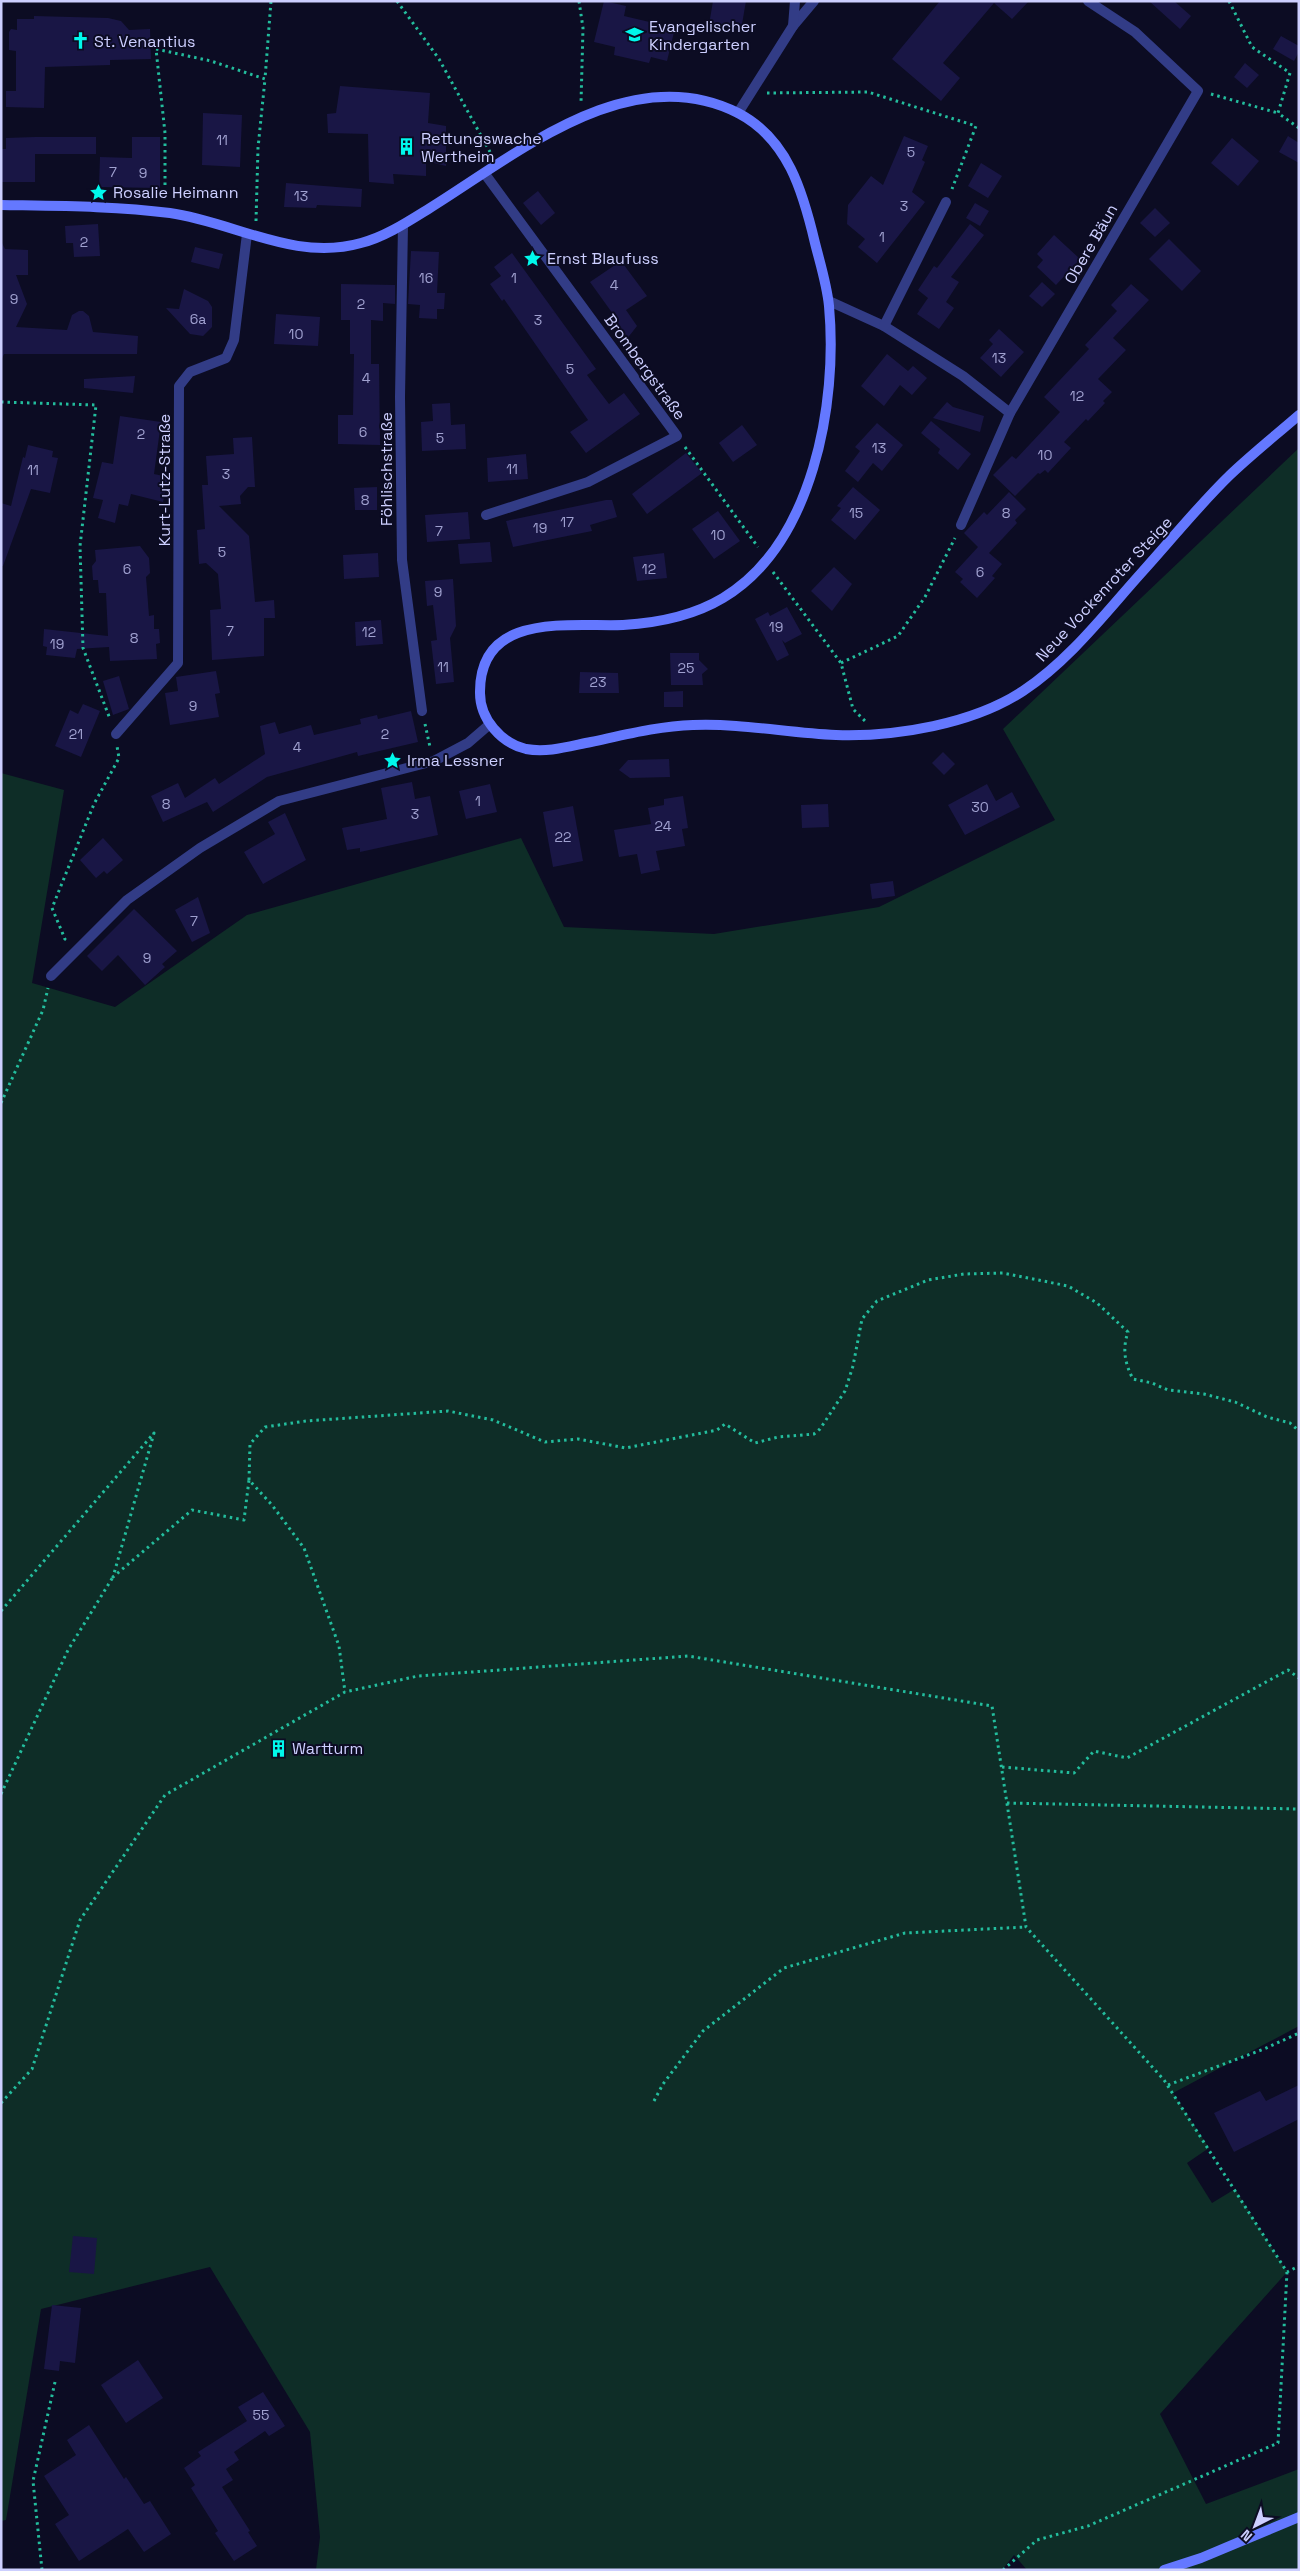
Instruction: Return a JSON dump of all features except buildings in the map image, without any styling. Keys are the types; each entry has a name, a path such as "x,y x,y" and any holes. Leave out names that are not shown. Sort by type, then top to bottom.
{"main road":[{"name":"Neue Vockenroter Steige","path":"1,205 77,206 165,212 287,244 324,249 362,243 403,225 485,174 535,140 581,116 610,106 676,97 703,100 738,113 767,132 789,163 804,198 829,301 830,357 827,398 817,450 803,497 781,541 766,563 748,581 722,599 702,609 680,616 626,625 539,626 518,632 493,651 483,668 481,700 490,724 507,740 517,746 529,749 556,749 648,730 689,725 731,725 839,735 904,732 992,710 1029,688 1072,649 1229,476 1299,415"},
{"path":"1164,2570 1201,2558 1299,2517"}],"street":[{"path":"793,26 794,1"},
{"path":"738,113 793,26 814,1"},
{"path":"1088,1 1135,32 1198,91"},
{"name":"Obere Bäun","path":"961,525 1010,413 1198,91"},
{"name":"Brombergstraße","path":"485,174 676,436 588,482 486,515"},
{"path":"884,326 946,202"},
{"name":"Föhlischstraße","path":"403,225 402,560 422,711"},
{"name":"Kurt-Lutz-Straße","path":"116,734 178,663 179,386 190,372 226,358 234,340 251,235"},
{"path":"829,301 884,326 963,376 1010,413"},
{"path":"51,976 127,900 200,848 279,801 434,761 468,743 490,724"}],"path":[{"path":"251,235 271,1"},
{"path":"397,1 439,59 497,165"},
{"path":"579,1 583,28 581,116"},
{"path":"1229,1 1252,47 1290,74 1278,114"},
{"path":"165,212 165,133 156,49 211,61 265,79"},
{"path":"1198,91 1278,114 1299,128"},
{"path":"749,93 868,92 976,126 946,202"},
{"path":"1,402 96,405 80,546 83,648 116,734 118,758 94,804 52,908 65,938 60,943"},
{"path":"841,662 898,636 925,597 961,525"},
{"path":"422,711 434,761"},
{"path":"1,1104 43,1010 51,976"},
{"path":"113,1577 192,1510 244,1520 249,1480 250,1444 265,1427 306,1421 448,1411 493,1420 546,1442 578,1439 626,1448 717,1430 725,1424 755,1442 778,1437 814,1434 820,1430 845,1391 853,1366 862,1319 877,1301 928,1280 964,1274 1003,1273 1068,1286 1097,1303 1128,1332 1124,1342 1126,1365 1133,1379 1168,1390 1204,1394 1235,1402 1267,1417 1290,1423 1299,1431"},
{"path":"1,1611 154,1433 113,1577 68,1650 1,1794"},
{"path":"249,1480 272,1505 304,1548 339,1646 345,1692"},
{"path":"1,2103 32,2069 80,1920 165,1794 345,1692 418,1676 688,1656 992,1706 1026,1927 1168,2085 1288,2272 1278,2443 1088,2526 1037,2540 1003,2570"},
{"path":"1002,1767 1074,1772 1094,1751 1127,1758 1288,1670 1299,1678"},
{"path":"1007,1804 1299,1809"},
{"path":"654,2101 663,2084 703,2031 784,1968 905,1933 1026,1927"},
{"path":"1168,2085 1264,2049 1299,2033"},
{"path":"1288,2272 1299,2266"},
{"path":"42,2570 33,2481 55,2382"}],"green space":[{"path":"1299,448 1299,2026 1173,2093 1209,2148 1187,2163 1212,2203 1235,2189 1287,2272 1160,2414 1206,2504 1299,2469 1299,2570 1027,2570 1014,2555 1002,2570 316,2570 320,2537 310,2432 210,2267 41,2309 6,2520 1,2521 1,773 64,790 32,983 115,1007 247,915 521,838 564,927 714,934 879,907 1055,820 1003,729"}],"place":[{"name":"Evangelischer Kindergarten","path":"635,35"},
{"name":"St. Venantius","path":"80,41"},
{"name":"Rettungswache Wertheim","path":"407,147"},
{"name":"Rosalie Heimann","path":"99,192"},
{"name":"Ernst Blaufuss","path":"533,258"},
{"name":"Irma Lessner","path":"393,760"},
{"name":"Wartturm","path":"278,1748"}]}
